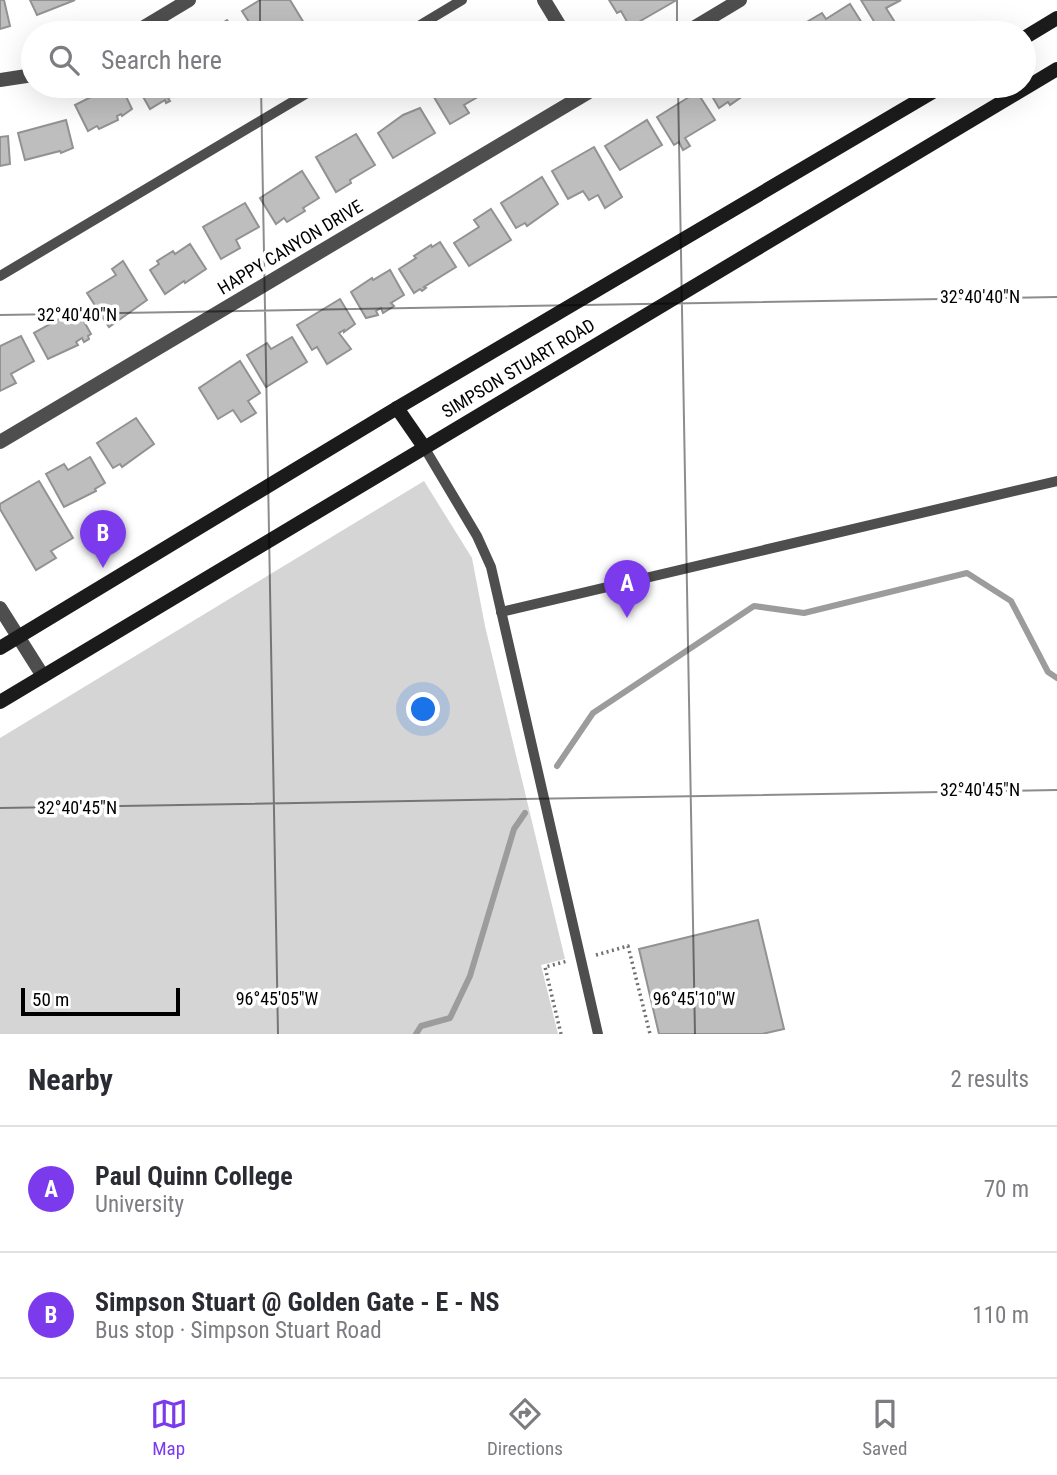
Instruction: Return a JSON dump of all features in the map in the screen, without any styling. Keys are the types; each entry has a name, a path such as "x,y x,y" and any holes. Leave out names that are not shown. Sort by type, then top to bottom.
{"main road":[{"path":"1036,31 1057,18"},
{"name":"SIMPSON STUART ROAD","path":"1036,82 1057,69"},
{"name":"SIMPSON STUART ROAD","path":"0,648 397,408 923,98"},
{"name":"SIMPSON STUART ROAD","path":"0,702 1008,98"},
{"path":"397,408 424,447"}],"street":[{"path":"154,21 189,0"},
{"path":"544,0 557,21"},
{"path":"703,21 732,2"},
{"path":"0,80 21,77"},
{"name":"HAPPY CANYON DRIVE","path":"0,442 577,98"},
{"path":"0,608 43,676"}],"lane":[{"path":"427,21 462,0"},
{"path":"0,276 298,98"},
{"path":"424,447 477,536 491,567 598,1034"},
{"path":"501,612 1057,481"}],"path":[{"path":"628,947 650,1034"},
{"path":"545,967 561,1034"}],"shaded area":[{"path":"424,481 472,558 485,626 565,959 541,965 558,1034 0,1034 0,738"}],"building":[{"path":"0,0 4,0 10,26 0,29"},
{"path":"30,0 75,0 37,15"},
{"path":"260,0 290,0 303,21 248,21 242,11"},
{"path":"609,0 675,0 640,21 627,21 621,11 617,13"},
{"path":"861,0 901,0 886,8 894,21 874,21"},
{"path":"850,4 861,21 808,21 822,13 826,19"},
{"path":"89,98 127,98 132,109 122,116 117,116 118,120 88,131 75,105"},
{"path":"144,98 168,98 170,101 166,103 165,100 150,109"},
{"path":"435,98 476,98 464,105 469,113 450,124"},
{"path":"687,98 701,98 715,120 685,138 690,146 683,150 679,142 674,145 657,117"},
{"path":"713,98 740,98 730,105 728,102 719,108"},
{"path":"420,108 435,133 393,158 378,133 403,115"},
{"path":"66,120 73,148 25,160 18,133"},
{"path":"647,120 662,145 620,170 605,146"},
{"path":"356,134 375,165 336,192 316,157"},
{"path":"8,136 10,164 0,166 0,137"},
{"path":"594,147 622,197 605,208 598,195 589,200 583,191 568,199 552,171"},
{"path":"302,171 319,198 287,222 284,218 276,224 260,198"},
{"path":"542,177 558,204 527,226 525,223 516,228 501,203"},
{"path":"245,203 259,227 236,240 240,248 221,259 203,227"},
{"path":"491,209 511,240 469,266 454,243 479,227 474,220"},
{"path":"440,242 456,267 424,287 426,288 422,291 420,289 414,293 399,269 416,258 414,256"},
{"path":"190,244 206,269 165,294 150,270 159,264 157,261"},
{"path":"123,261 147,300 109,327 87,293 116,275 112,269"},
{"path":"390,270 404,295 391,303 394,306 383,313 381,308 376,311 378,315 366,318 351,292"},
{"path":"340,299 355,324 339,333 351,349 327,364 317,347 312,350 297,325"},
{"path":"77,309 91,334 89,339 84,342 82,338 76,342 78,345 48,359 34,333"},
{"path":"21,336 34,361 11,374 16,383 0,391 0,346"},
{"path":"292,337 307,362 266,387 247,355 267,343 271,349"},
{"path":"240,361 260,393 248,401 256,413 241,422 233,410 218,419 199,388"},
{"path":"136,418 154,444 122,467 120,464 113,468 97,443"},
{"path":"90,457 105,483 95,489 96,491 64,507 46,474 64,464 68,470"},
{"path":"39,481 73,538 51,551 56,558 36,570 0,509 0,504"},
{"path":"758,920 784,1029 762,1034 659,1034 639,949"}],"waterway":[{"path":"557,766 593,713 754,606 804,613 967,573 1011,601 1048,672 1057,678"},
{"path":"416,1034 421,1026 450,1018 470,976 514,829 525,813"}],"place":[{"name":"Simpson Stuart @ Golden Gate - E - NS","path":"103,568"},
{"name":"Paul Quinn College","path":"627,618"}]}
